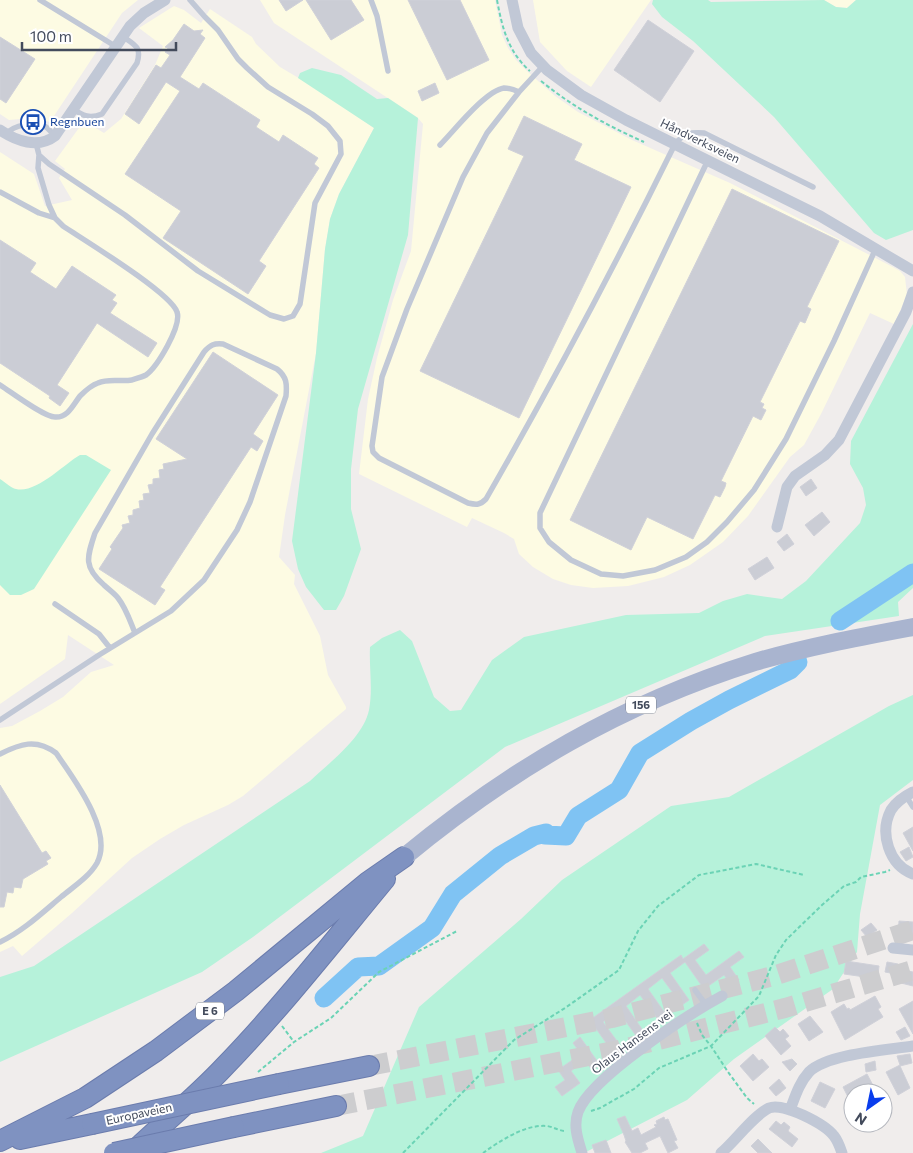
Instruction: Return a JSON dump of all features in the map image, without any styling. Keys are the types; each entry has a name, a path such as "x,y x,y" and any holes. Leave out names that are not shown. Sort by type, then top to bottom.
{"highway":[{"path":"132,1153 222,1070 272,1015 404,857"},
{"name":"E 6","path":"0,1141 85,1098 156,1051 236,991 368,882 404,857"},
{"name":"Europaveien","path":"0,1145 369,1066"},
{"path":"114,1153 336,1106"}],"main road":[{"name":"156","path":"404,857 450,819 522,769 582,734 638,706 698,682 756,662 828,644 913,627"}],"street":[{"path":"3,132 21,141 36,143 48,141 55,136 119,41 137,18 165,0"},
{"name":"Håndverksveien","path":"512,0 515,17 522,37 532,53 543,66 581,95 626,120 820,216 913,271"},
{"path":"778,527 787,487 795,476 825,455 839,440 906,312 913,292"},
{"path":"909,794 891,810 886,830 887,843 891,853 899,865 913,874"},
{"path":"893,948 913,950"},
{"name":"Olaus Hansens vei","path":"582,1153 576,1130 577,1114 588,1095 611,1072 692,1014 722,996"},
{"path":"790,1110 798,1088 810,1072 819,1065 835,1058 913,1046"},
{"path":"722,1153 759,1115 776,1106 790,1110 824,1126 838,1141 842,1153"}],"lane":[{"path":"40,0 119,41 138,48 140,54 137,63 102,114 94,117 84,116 73,109"},
{"path":"39,155 61,173 125,215 198,271 270,316 284,319 293,316 300,304 315,203 341,154 340,141 328,126 268,87 247,68 238,59 218,30 190,0"},
{"path":"371,0 377,16 388,71"},
{"path":"543,66 519,92 487,133 463,177 406,308 382,377 372,446 373,452 379,458 468,503 482,504 486,498 529,423 632,231 675,144 683,135 691,132 704,133 813,186"},
{"path":"440,145 494,91 506,88 519,92"},
{"path":"3,132 30,124 47,127 55,136"},
{"path":"0,385 41,412 54,418 64,416 71,410 81,395 97,383 110,380 132,380 146,375 158,362 174,334 178,321 173,305 162,294 63,226 55,218 38,168 39,155 36,143"},
{"path":"708,160 540,513 540,528 549,542 571,560 601,574 623,576 655,570 686,558 707,542 727,522 754,490 786,438 834,341 876,248"},
{"path":"0,192 39,213 55,218"},
{"path":"0,720 99,654 110,648 135,633 171,611 204,580 236,530 250,502 286,396 287,383 284,375 277,369 223,344 215,344 208,347 204,352 152,434 94,533 88,561 91,572 118,597 125,608 135,633"},
{"path":"55,604 99,634 110,648"},
{"path":"0,754 26,743 49,748 56,753 94,814 101,837 97,862 88,874 27,927 0,942"},
{"path":"909,794 913,807"},
{"path":"695,990 706,1005"}],"path":[{"path":"403,1153 514,1040 565,1008 619,970 638,931 658,906 699,875 756,864 804,875"},
{"path":"577,1114 600,1108 634,1089 659,1068 711,1046 759,996 776,955 786,940 822,905 844,886 856,882 861,877 886,872 899,865"},
{"path":"252,1077 294,1042 332,1018 379,972 457,931"},
{"path":"692,1014 702,1035 747,1098 753,1103 762,1104 768,1109"},
{"path":"272,1015 294,1042"},
{"path":"483,1153 505,1138 521,1131 549,1126 558,1131 576,1130"}],"shaded area":[{"path":"0,0 138,0 122,13 50,122 31,118 9,120 0,114"},
{"path":"260,0 495,0 502,35 516,60 555,96 578,112 632,140 730,183 900,271 905,277 907,295 894,324 870,313 804,445 790,457 748,516 723,542 690,565 664,577 628,586 593,588 571,585 553,579 533,567 519,554 514,539 504,533 472,518 467,527 359,474 368,399 377,358 393,300 411,251 423,124 418,118 274,23"},
{"path":"533,0 651,0 591,87 567,71 540,42"},
{"path":"824,0 856,0 847,8 836,7"},
{"path":"174,6 184,10 201,23 210,9 252,37 256,44 280,67 317,89 374,128 339,194 330,219 325,249 316,353 285,515 279,557 295,575 294,584 320,636 328,675 346,709 243,796 184,825 132,858 22,956 13,946 0,952 0,728 12,726 63,697 91,672 114,665 68,635 65,659 0,704 0,152 34,174 45,206 72,200 59,178 65,169 55,161 84,121 104,133 121,119 155,65 163,46 139,28"}],"green space":[{"path":"653,0 708,0 711,2 824,0 836,7 847,8 856,0 913,0 913,230 886,240 874,233 774,117 693,41 662,17 652,4"},
{"path":"312,68 341,75 377,99 388,98 418,118 408,235 358,409 351,469 351,509 361,549 344,596 336,610 324,610 306,587 298,569 292,541 316,353 325,249 330,219 339,194 374,128 298,78 300,73"},
{"path":"913,324 913,588 898,602 899,616 765,636 505,747 253,937 202,972 0,1062 0,977 34,966 310,781 345,749 366,720 371,694 370,647 382,638 400,630 412,641 434,697 450,711 461,710 492,660 524,637 626,615 699,613 723,601 747,594 782,599 806,581 860,523 866,505 863,488 850,464 851,441"},
{"path":"80,455 86,455 111,470 34,589 21,595 10,595 0,585 0,479 16,489 32,487 50,477"},
{"path":"913,695 913,780 880,805 860,914 857,952 833,989 734,1059 687,1100 584,1153 321,1153 363,1136 419,1007 521,919 562,880 671,806 729,797 889,706"}],"building":[{"path":"279,0 303,0 286,11"},
{"path":"306,0 351,0 364,20 331,40"},
{"path":"408,0 460,0 489,60 447,80"},
{"path":"648,20 694,51 660,102 614,70"},
{"path":"184,24 194,31 203,30 200,34 205,38 180,77 199,89 203,83 260,120 256,127 279,142 283,135 318,158 314,164 319,168 259,261 266,266 248,294 163,238 181,211 125,174 180,91 166,82 139,124 125,114 156,65 161,68 170,55 165,52 168,48 165,47 173,40"},
{"path":"0,37 35,59 6,103 0,99"},
{"path":"435,83 439,93 422,101 418,91"},
{"path":"524,116 582,144 574,160 631,187 519,418 420,371 524,156 508,149"},
{"path":"732,189 839,241 807,307 811,309 805,323 800,321 760,402 764,404 762,408 766,410 761,420 753,416 721,481 726,483 725,487 720,497 715,495 693,539 647,517 631,550 570,520"},
{"path":"0,240 36,263 30,272 56,289 72,266 116,295 112,300 117,303 110,313 157,343 148,357 97,323 57,385 69,393 60,406 49,398 50,396 0,363"},
{"path":"213,352 278,395 253,434 263,441 257,451 251,447 160,587 165,590 155,605 99,569 112,549 110,547 123,528 122,525 130,523 128,516 133,515 133,510 140,508 139,501 144,500 143,494 150,493 148,485 153,484 153,479 160,478 159,470 164,469 163,464 187,459 156,439"},
{"path":"811,479 817,488 806,496 800,487"},
{"path":"822,512 830,522 814,536 805,525"},
{"path":"787,534 794,544 784,551 777,542"},
{"path":"767,557 774,568 755,580 748,569"},
{"path":"0,785 42,853 46,851 51,858 46,861 48,864 23,879 21,888 14,887 13,893 7,892 4,907 0,907"},
{"path":"913,827 913,851 903,833"},
{"path":"909,847 913,857 906,861 900,852"},
{"path":"899,921 913,922 913,938 898,937"},
{"path":"871,923 877,930 867,937 861,930"},
{"path":"704,944 709,950 695,960 706,975 739,951 744,957 730,967 739,980 731,985 724,975 704,989 685,962 670,973 689,1000 682,1005 662,978 648,989 667,1016 659,1021 640,995 626,1006 644,1032 637,1037 618,1011 603,1022 622,1048 614,1054 590,1020 681,955 683,959"},
{"path":"846,961 879,966 877,982 865,980 865,977 844,974"},
{"path":"887,962 898,964 896,974 885,972"},
{"path":"899,969 913,972 913,986 897,982"},
{"path":"875,996 881,1007 878,1009 883,1017 845,1040 831,1012 844,1004 850,1010"},
{"path":"913,1001 913,1034 899,1009"},
{"path":"810,1016 823,1032 809,1041 798,1024"},
{"path":"775,1027 780,1032 783,1029 789,1036 785,1039 791,1046 781,1055 765,1036"},
{"path":"905,1027 910,1036 901,1040 896,1032"},
{"path":"580,1037 600,1065 592,1070 585,1060 571,1071 580,1083 562,1096 555,1087 565,1080 558,1070 581,1054 573,1043"},
{"path":"753,1054 759,1061 762,1059 769,1067 753,1081 740,1066"},
{"path":"910,1054 912,1063 900,1066 910,1088 898,1095 886,1072 900,1065 897,1056"},
{"path":"792,1059 797,1064 790,1071 782,1062"},
{"path":"875,1061 876,1070 866,1072 865,1064"},
{"path":"867,1074 872,1083 850,1083"},
{"path":"779,1079 786,1088 776,1096 769,1088"},
{"path":"820,1082 835,1089 825,1108 811,1101"},
{"path":"625,1116 632,1131 638,1128 641,1135 656,1127 654,1125 657,1124 656,1121 664,1117 665,1120 668,1119 677,1140 674,1141 678,1148 668,1153 660,1136 645,1143 648,1149 640,1153 632,1153 625,1142 617,1119"},
{"path":"776,1121 781,1125 784,1122 790,1127 788,1131 798,1139 792,1147 769,1129"},
{"path":"758,1139 772,1153 758,1153 751,1146"},
{"path":"606,1140 611,1153 595,1153 592,1145"}],"waterway":[{"path":"840,621 913,573"},
{"path":"324,998 358,967 379,966 432,928 453,894 500,856 534,836 546,833 545,835 566,836 578,816 619,790 640,753 691,721 790,670 798,662"}],"tunnel":[{"path":"369,1066 612,1018 773,976 913,930"},
{"path":"336,1106 619,1050 785,1008 913,970"}],"place":[{"name":"Regnbuen","path":"33,122"}]}
